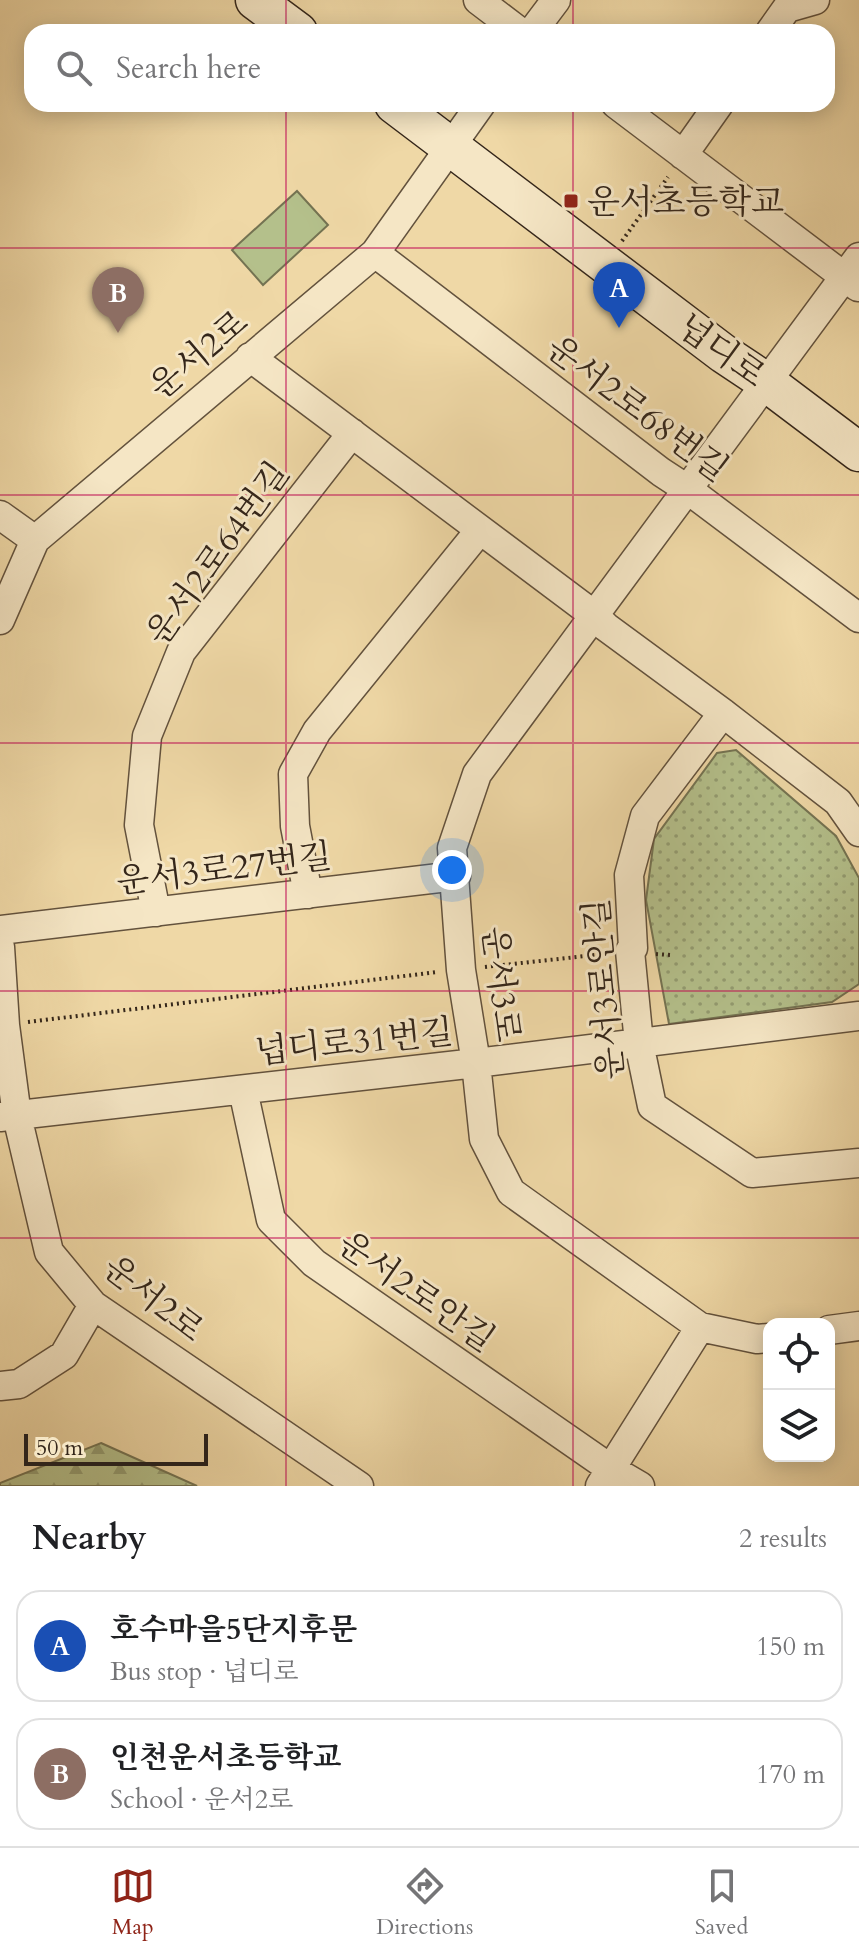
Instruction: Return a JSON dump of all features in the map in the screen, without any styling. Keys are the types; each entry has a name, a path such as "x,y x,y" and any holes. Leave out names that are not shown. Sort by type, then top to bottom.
{"street":[{"path":"255,0 287,24"},
{"path":"478,0 510,24"},
{"path":"538,24 556,0"},
{"path":"776,24 787,8 815,0"},
{"name":"넙디로","path":"405,112 724,354 859,452"},
{"name":"운서2로","path":"0,620 35,540 375,253 475,112"},
{"path":"627,112 854,274"},
{"path":"683,155 713,112"},
{"name":"운서2로68번길","path":"375,253 661,472 859,618"},
{"name":"운서3로","path":"763,1338 700,1327 511,1192 484,1139 461,970 452,848 477,774 766,382 854,274"},
{"path":"250,357 838,802 859,832"},
{"name":"운서2로64번길","path":"156,912 139,825 147,736 181,652 352,433"},
{"path":"0,515 35,540"},
{"path":"308,894 295,826 293,774 317,731 480,530"},
{"name":"운서3로안길","path":"723,713 645,816 629,875 633,948 630,951 639,1043 652,1106 752,1173 859,1163"},
{"name":"운서3로27번길","path":"0,930 456,876"},
{"name":"운서2로","path":"0,947 8,1116 49,1252 93,1305 350,1484"},
{"name":"넙디로31번길","path":"8,1116 859,1016"},
{"name":"운서2로안길","path":"243,1090 271,1220 314,1263 606,1478 640,1486"},
{"path":"0,1386 19,1384 64,1355 93,1305"},
{"path":"835,1329 859,1326"},
{"path":"606,1478 700,1327"}],"path":[{"path":"606,263 683,155"},
{"path":"5,1025 630,951 670,955"}],"green space":[{"path":"297,191 328,225 263,285 232,250"},
{"path":"736,750 836,836 859,878 859,984 832,1002 669,1024 646,900 654,839 717,753"},
{"path":"101,1443 197,1486 0,1486 0,1483"}],"place":[{"name":"운서초등학교","path":"571,201"},
{"name":"호수마을5단지후문","path":"619,328"},
{"name":"인천운서초등학교","path":"118,333"}]}
